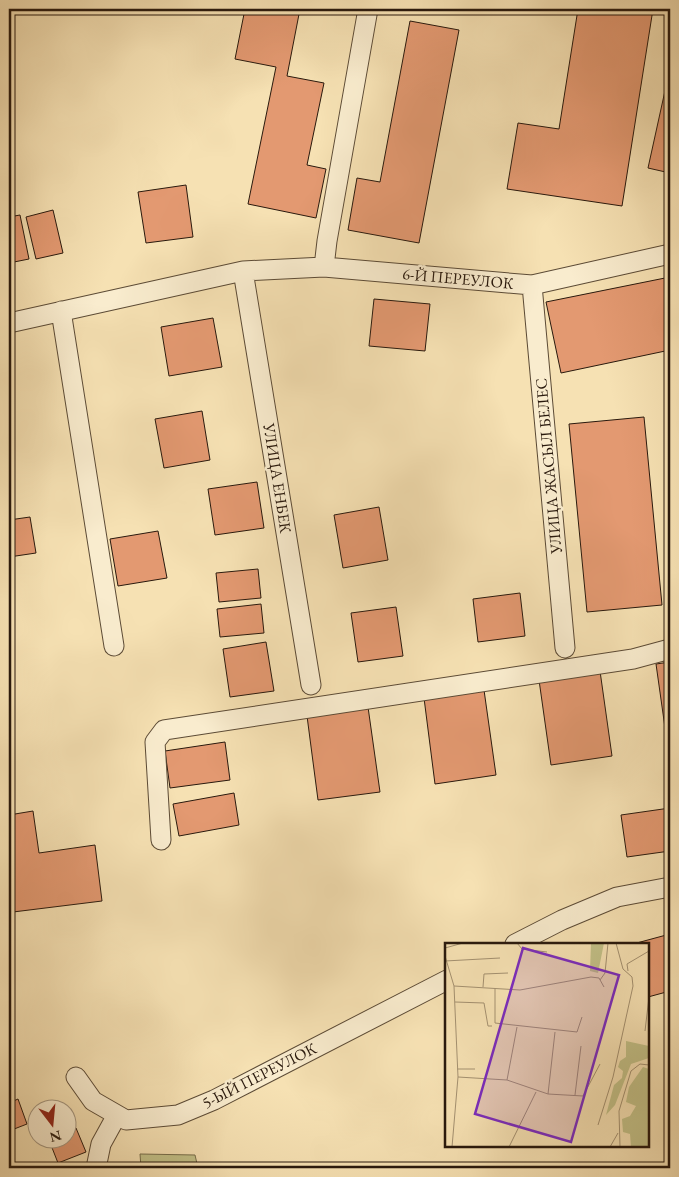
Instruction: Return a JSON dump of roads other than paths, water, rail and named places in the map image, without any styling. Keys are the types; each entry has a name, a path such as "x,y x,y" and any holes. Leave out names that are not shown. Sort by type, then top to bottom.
{"street":[{"path":"324,267 368,9"},
{"name":"6-Й ПЕРЕУЛОК","path":"9,323 243,271 324,267 532,285 670,254"},
{"name":"УЛИЦА ЕНБЕК","path":"243,271 311,685"},
{"name":"УЛИЦА ЖАСЫЛ БЕЛЕС","path":"532,285 565,648"},
{"path":"60,311 114,646"},
{"path":"161,840 155,742 164,730 633,659 670,649"},
{"path":"517,943 562,920 617,897 670,886"},
{"name":"5-ЫЙ ПЕРЕУЛОК","path":"76,1077 93,1102 126,1120 178,1115 214,1100 445,981"},
{"path":"96,1168 101,1144 117,1115"}]}
